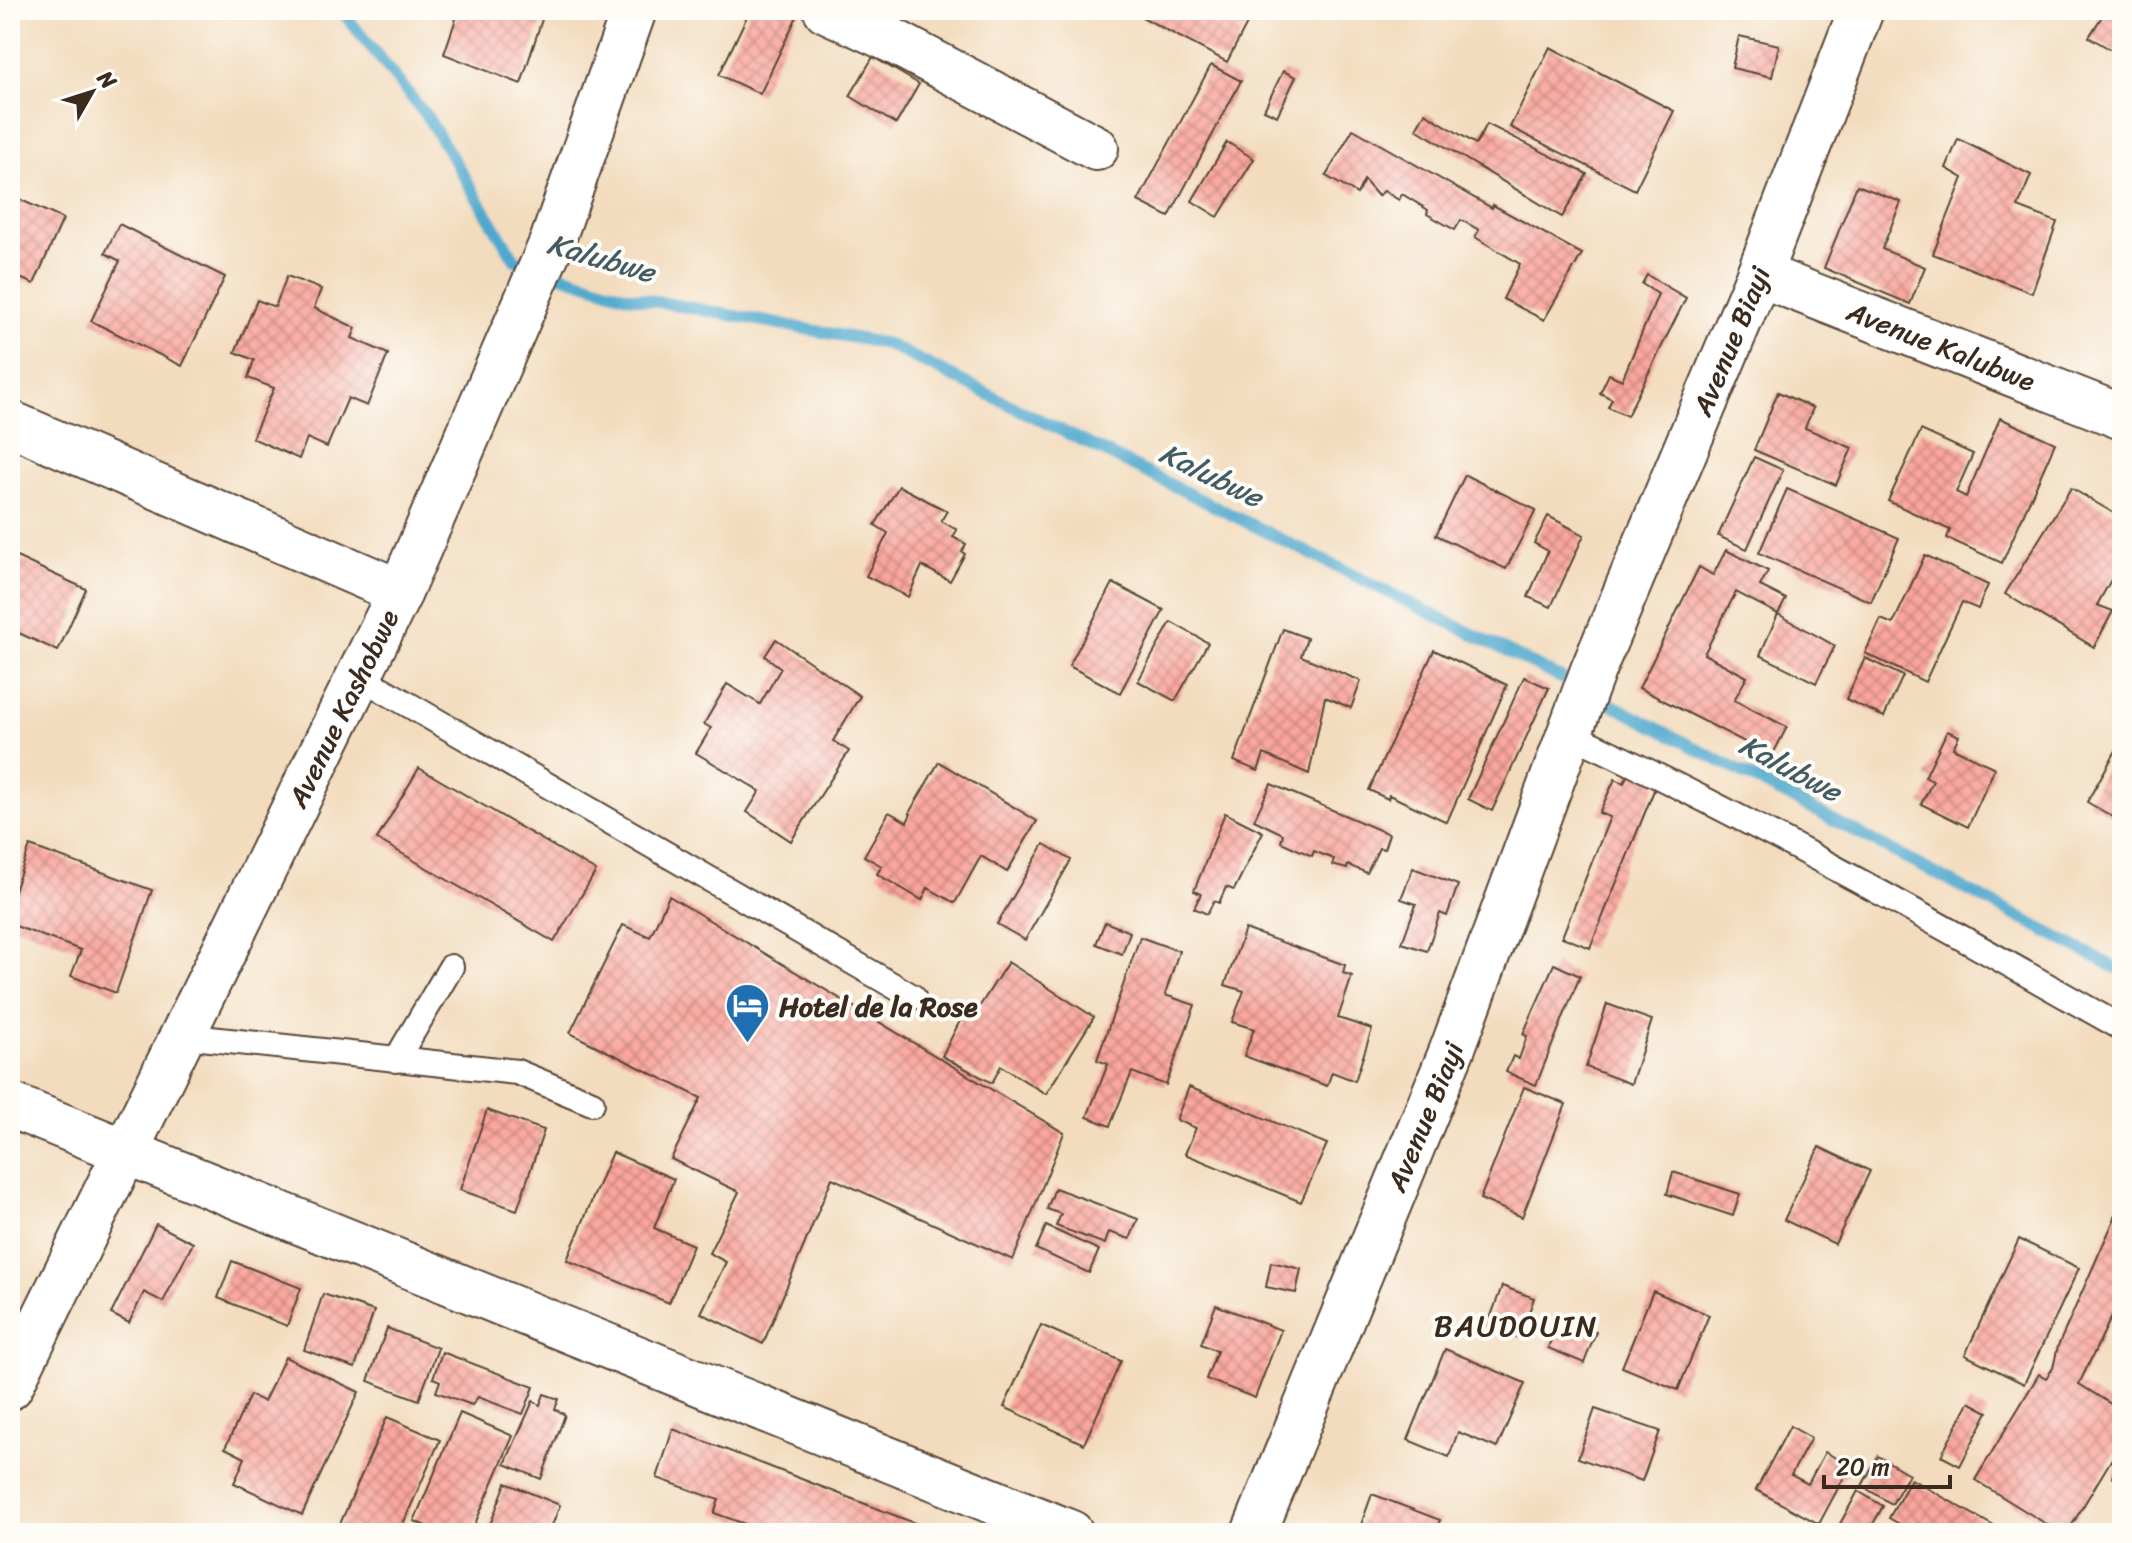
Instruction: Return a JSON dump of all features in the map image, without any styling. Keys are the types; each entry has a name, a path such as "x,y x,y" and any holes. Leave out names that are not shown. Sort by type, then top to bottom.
{"street":[{"name":"Avenue Kashobwe","path":"10,1387 400,592 544,260 634,10"},
{"path":"826,10 893,41 1096,148"},
{"name":"Avenue Biayi","path":"1254,1533 1446,1065 1583,700 1759,274 1861,10"},
{"name":"Avenue Kalubwe","path":"1759,274 2122,417"},
{"path":"10,423 400,592"},
{"path":"10,1105 1071,1533"}],"lane":[{"path":"359,676 913,997"},
{"path":"1583,700 1671,781 1912,909 2122,1028"},
{"path":"396,1060 451,967"},
{"path":"183,1036 517,1072 592,1103"}],"building":[{"path":"459,10 497,13 498,10 545,10 521,84 444,54"},
{"path":"750,10 800,10 760,94 719,75"},
{"path":"1145,10 1230,10 1249,20 1227,62 1142,17"},
{"path":"2106,10 2122,10 2122,56 2089,37"},
{"path":"1739,36 1779,45 1772,77 1732,68"},
{"path":"1550,47 1674,111 1635,190 1510,127"},
{"path":"873,57 919,84 896,124 850,96"},
{"path":"1211,65 1241,81 1169,217 1138,201"},
{"path":"1283,71 1296,77 1277,116 1264,110"},
{"path":"1425,113 1476,144 1487,124 1587,174 1562,217 1416,129"},
{"path":"1353,129 1492,208 1493,205 1582,254 1544,320 1503,299 1520,264 1475,237 1479,230 1461,220 1455,230 1427,214 1428,210 1402,194 1399,200 1384,191 1378,196 1364,180 1357,194 1326,176"},
{"path":"1958,139 2031,175 2018,207 2057,222 2032,293 1933,254 1963,178 1946,168"},
{"path":"1227,142 1254,159 1218,217 1192,201"},
{"path":"1857,185 1901,202 1882,249 1925,267 1910,304 1824,268"},
{"path":"10,195 63,219 34,284 10,274"},
{"path":"119,224 225,277 182,366 91,321 120,261 105,253"},
{"path":"1647,275 1686,298 1627,416 1608,407 1612,399 1600,393 1609,374 1622,380 1658,294 1642,284"},
{"path":"287,276 321,289 314,308 356,328 352,338 388,354 367,406 348,398 327,447 307,438 299,459 252,438 274,388 248,378 254,360 235,352 257,300 275,307"},
{"path":"1778,392 1813,408 1805,428 1852,448 1836,485 1754,450"},
{"path":"2000,418 2055,443 2002,563 1947,538 1950,530 1888,501 1921,430 1973,454 1956,492 1966,497"},
{"path":"1754,457 1783,470 1747,549 1718,536"},
{"path":"1465,475 1536,510 1506,569 1436,535"},
{"path":"899,486 947,511 941,521 957,530 953,537 966,544 962,552 965,554 950,581 922,566 908,597 866,576 888,533 875,525"},
{"path":"2071,488 2122,518 2122,560 2097,605 2113,611 2094,647 2005,594"},
{"path":"1787,489 1899,538 1871,602 1759,553"},
{"path":"1548,516 1584,535 1551,607 1528,597 1548,551 1534,543"},
{"path":"1726,550 1768,571 1760,586 1786,599 1778,614 1736,592 1704,654 1747,677 1734,700 1787,727 1772,756 1639,688 1699,567 1713,575"},
{"path":"10,554 86,589 58,651 10,629"},
{"path":"1925,555 1988,585 1978,609 1962,602 1925,682 1865,653 1881,619 1893,624"},
{"path":"1113,583 1164,610 1120,693 1069,666"},
{"path":"1778,614 1835,646 1816,683 1760,655"},
{"path":"1171,622 1208,643 1175,701 1138,681"},
{"path":"1283,629 1307,638 1301,656 1361,681 1351,708 1325,697 1309,774 1264,754 1258,771 1234,761"},
{"path":"776,639 860,696 833,741 849,751 791,841 747,812 760,791 696,753 711,728 704,724 727,684 760,704 781,668 765,656"},
{"path":"1434,650 1507,685 1447,822 1389,795 1388,799 1369,790"},
{"path":"1865,658 1903,676 1884,717 1846,699"},
{"path":"1524,677 1549,688 1492,811 1468,799"},
{"path":"1947,731 1959,736 1953,748 1995,768 1968,827 1921,804 1933,781 1925,777"},
{"path":"2122,740 2122,822 2087,802"},
{"path":"939,762 1037,821 1007,872 981,856 955,903 928,888 922,900 877,874 882,866 864,856 889,812 907,822 909,813"},
{"path":"1631,766 1659,778 1590,948 1562,937 1610,817 1599,813 1615,779 1624,783"},
{"path":"419,768 596,871 554,942 377,839"},
{"path":"1271,784 1389,834 1384,849 1379,848 1367,873 1348,865 1347,869 1332,865 1334,859 1314,851 1312,856 1281,842 1283,834 1254,820"},
{"path":"1225,813 1263,832 1234,890 1226,887 1219,903 1214,901 1207,914 1194,908 1201,894 1194,891"},
{"path":"1044,844 1071,860 1025,940 997,924"},
{"path":"30,846 152,890 116,993 71,976 81,950 10,924 10,902"},
{"path":"1413,868 1458,885 1447,916 1440,913 1427,951 1402,943 1416,904 1401,899"},
{"path":"669,896 1064,1133 1013,1260 832,1178 763,1344 701,1313 726,1262 709,1253 739,1192 671,1159 701,1098 570,1033 623,925 650,937"},
{"path":"1105,922 1130,932 1122,954 1096,944"},
{"path":"1245,929 1345,965 1343,973 1352,976 1338,1018 1372,1029 1355,1081 1332,1072 1327,1086 1244,1056 1254,1029 1232,1022 1244,991 1225,985"},
{"path":"1140,937 1179,951 1165,995 1195,1005 1166,1085 1132,1072 1110,1126 1087,1117 1108,1064 1097,1060"},
{"path":"1008,962 1094,1017 1046,1094 1001,1066 992,1083 942,1056 965,1011 974,1015"},
{"path":"1554,964 1580,976 1536,1085 1506,1072 1513,1056 1519,1059 1527,1036 1523,1034"},
{"path":"1607,1004 1652,1020 1631,1084 1586,1067"},
{"path":"1189,1087 1327,1144 1301,1202 1185,1154 1196,1128 1176,1120"},
{"path":"1524,1087 1566,1104 1522,1217 1480,1199"},
{"path":"487,1110 544,1130 517,1210 460,1190"},
{"path":"1819,1147 1870,1171 1835,1244 1784,1220"},
{"path":"612,1152 674,1179 654,1228 693,1245 669,1303 567,1260"},
{"path":"1673,1172 1740,1194 1733,1216 1667,1194"},
{"path":"1055,1188 1138,1219 1130,1239 1109,1232 1105,1244 1056,1226 1061,1214 1047,1209"},
{"path":"2121,1197 2122,1295 2079,1384 2122,1411 2116,1426 2122,1430 2122,1442 2067,1533 2061,1533 1975,1480 2039,1374 2046,1378 2053,1368 2058,1346 2114,1220"},
{"path":"156,1224 193,1243 163,1302 144,1292 129,1323 111,1314"},
{"path":"1046,1226 1099,1250 1089,1273 1036,1249"},
{"path":"2019,1239 2079,1268 2024,1384 1965,1355"},
{"path":"232,1261 301,1288 287,1326 218,1298"},
{"path":"1271,1262 1301,1269 1296,1293 1266,1287"},
{"path":"1502,1286 1534,1298 1520,1338 1487,1327"},
{"path":"1653,1291 1709,1315 1678,1390 1622,1367"},
{"path":"323,1294 374,1311 355,1368 304,1350"},
{"path":"1216,1305 1281,1330 1255,1398 1206,1379 1217,1351 1201,1344"},
{"path":"1559,1318 1596,1332 1584,1363 1548,1348"},
{"path":"1041,1325 1121,1361 1084,1444 1004,1407"},
{"path":"387,1328 438,1348 419,1400 368,1381"},
{"path":"1445,1349 1525,1383 1497,1448 1458,1432 1449,1457 1408,1440"},
{"path":"442,1352 534,1387 523,1414 478,1397 472,1405 436,1392 440,1381 433,1378"},
{"path":"285,1357 359,1392 302,1515 234,1483 245,1458 225,1448 250,1395 264,1402"},
{"path":"2122,1377 2122,1404 2111,1398"},
{"path":"544,1394 559,1399 555,1409 565,1415 541,1479 505,1464 533,1401 540,1405"},
{"path":"1969,1402 1988,1412 1960,1466 1941,1456"},
{"path":"1595,1409 1660,1431 1642,1481 1578,1458"},
{"path":"460,1413 513,1436 471,1533 442,1533 414,1521"},
{"path":"387,1417 440,1440 399,1533 336,1533"},
{"path":"1790,1426 1811,1438 1791,1475 1808,1484 1825,1452 1850,1466 1819,1524 1756,1490"},
{"path":"673,1429 940,1533 770,1533 714,1513 719,1500 657,1478"},
{"path":"1878,1456 1909,1474 1892,1504 1862,1486"},
{"path":"2122,1457 2122,1482 2112,1477"},
{"path":"1911,1479 2006,1533 1915,1533 1889,1518"},
{"path":"506,1483 560,1505 549,1533 487,1533"},
{"path":"1858,1491 1883,1506 1868,1533 1835,1533"},
{"path":"1372,1494 1440,1520 1435,1533 1358,1533"}],"waterway":[{"name":"Kalubwe","path":"341,10 428,118 515,260 627,296 887,344 1561,678 2122,971"}],"place":[{"name":"Hotel de la Rose","path":"748,1045"}],"district":[{"name":"BAUDOUIN","path":"1516,1326"}]}
